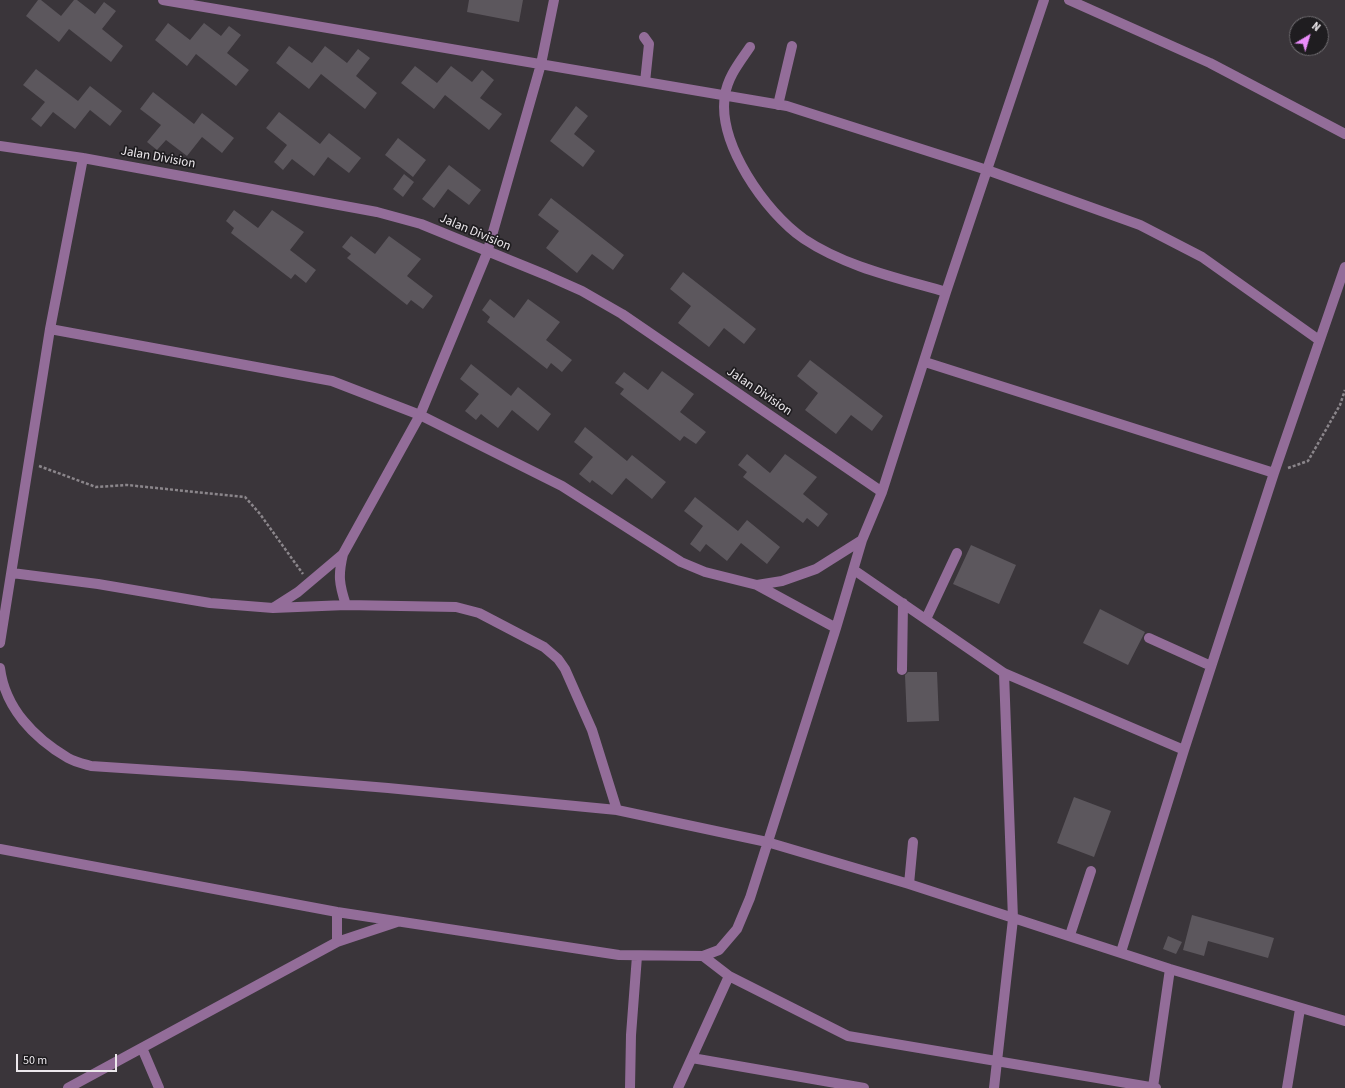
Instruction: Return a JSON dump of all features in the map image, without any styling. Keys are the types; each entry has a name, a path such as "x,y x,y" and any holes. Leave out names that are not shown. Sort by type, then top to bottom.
{"street":[{"path":"163,0 778,105 986,170 1115,216 1202,256 1319,340"},
{"path":"346,605 339,577 343,554 420,415 487,253 541,64 554,0"},
{"path":"0,849 337,912 619,955 703,956 719,950 737,929 750,898 766,842 836,628 862,540 882,492 986,170 1044,0"},
{"path":"1069,0 1210,63 1345,134"},
{"path":"644,37 649,44 645,82"},
{"path":"778,105 792,46"},
{"path":"750,47 732,74 725,96 725,123 732,146 745,171 780,218 804,238 839,258 882,274 946,292"},
{"name":"Jalan Division","path":"0,146 83,158 378,212 421,224 487,253 575,288 622,314 882,492"},
{"path":"0,643 50,329 83,158"},
{"path":"1121,952 1184,750 1274,473 1345,267"},
{"path":"50,329 317,377 332,381 420,415 562,486 681,562 705,572 757,585 836,628"},
{"path":"925,362 1274,473"},
{"path":"757,585 798,577 816,570 862,540"},
{"path":"926,619 957,553"},
{"path":"273,608 298,592 343,554"},
{"path":"854,570 1004,672 1184,750"},
{"path":"12,572 98,584 210,603 273,608 346,605 467,609 479,613 551,652 564,669 592,730 617,810"},
{"path":"902,670 903,603"},
{"path":"1149,638 1211,666"},
{"path":"0,668 6,694 15,713 36,734 69,759 91,766 380,787 617,810 766,842 909,884 1013,919 1070,935 1170,969 1300,1009 1345,1021"},
{"path":"994,1088 1013,919 1004,672"},
{"path":"909,884 913,842"},
{"path":"1070,935 1091,871"},
{"path":"337,912 338,942"},
{"path":"68,1088 338,942 399,921"},
{"path":"630,1088 630,1035 636,956"},
{"path":"703,956 729,976 848,1036 1154,1088 1170,969"},
{"path":"678,1088 729,976"},
{"path":"1287,1088 1300,1009"},
{"path":"142,1048 159,1088"},
{"path":"692,1058 864,1088"}],"path":[{"path":"1274,473 1308,461 1340,405 1345,390"},
{"path":"29,463 96,487 127,485 245,497 260,514 309,582"}],"building":[{"path":"38,0 41,0 61,16 74,0 77,0 95,14 104,2 116,11 102,29 123,46 111,62 69,29 59,42 26,16"},
{"path":"469,0 523,0 519,22 467,12"},
{"path":"168,23 190,40 204,23 221,36 229,26 241,35 227,53 249,70 236,86 196,54 187,66 155,40"},
{"path":"289,46 312,63 325,46 347,63 358,49 370,58 356,76 377,93 365,109 321,74 309,89 276,63"},
{"path":"415,66 437,83 451,66 472,82 482,70 494,80 480,98 502,114 489,130 445,95 434,109 401,83"},
{"path":"36,69 78,101 90,86 122,111 110,126 90,110 75,129 53,112 41,127 31,119 45,102 23,85"},
{"path":"153,92 194,124 202,113 234,138 222,153 202,137 187,156 166,140 157,150 147,142 161,125 140,109"},
{"path":"576,106 588,116 574,134 595,151 583,167 550,141"},
{"path":"279,112 320,144 329,133 361,158 349,173 328,157 314,176 292,159 283,170 274,162 287,145 266,128"},
{"path":"398,138 426,160 413,177 385,155"},
{"path":"449,165 481,190 469,205 448,189 434,208 422,199"},
{"path":"404,174 414,182 403,197 393,189"},
{"path":"551,198 624,255 613,270 592,254 577,273 546,248 559,231 538,215"},
{"path":"234,210 258,228 272,210 304,232 290,250 316,270 306,283 295,274 291,279 231,233 234,228 226,221"},
{"path":"351,236 375,254 389,236 421,259 407,276 433,296 423,309 411,300 407,305 347,258 351,254 342,247"},
{"path":"683,272 756,329 744,344 724,328 709,347 678,323 691,306 670,289"},
{"path":"490,299 514,318 528,299 560,322 546,340 572,360 562,372 551,363 547,369 487,322 490,317 482,310"},
{"path":"810,360 883,416 872,431 851,415 836,434 805,410 818,393 797,376"},
{"path":"471,364 511,396 518,387 551,414 538,431 512,410 498,428 481,414 476,420 465,411 479,394 460,379"},
{"path":"662,371 694,394 680,412 706,432 696,444 684,436 680,441 620,394 624,389 615,383 624,372 648,390"},
{"path":"585,427 627,461 632,455 666,482 652,499 626,478 612,495 592,480 590,483 579,474 593,457 574,442"},
{"path":"747,454 770,473 785,454 817,477 803,494 828,514 818,527 807,518 803,523 743,477 747,472 738,465"},
{"path":"695,497 738,531 747,520 780,547 767,564 741,543 727,561 706,544 700,552 690,544 703,526 684,511"},
{"path":"971,545 1016,565 999,604 953,584"},
{"path":"1100,609 1145,632 1128,665 1083,643"},
{"path":"908,672 937,672 939,721 907,722 905,675"},
{"path":"1074,797 1111,811 1094,857 1057,843"},
{"path":"1192,915 1274,938 1268,958 1208,941 1204,956 1183,950"},
{"path":"1168,936 1182,942 1176,954 1163,949"}]}
